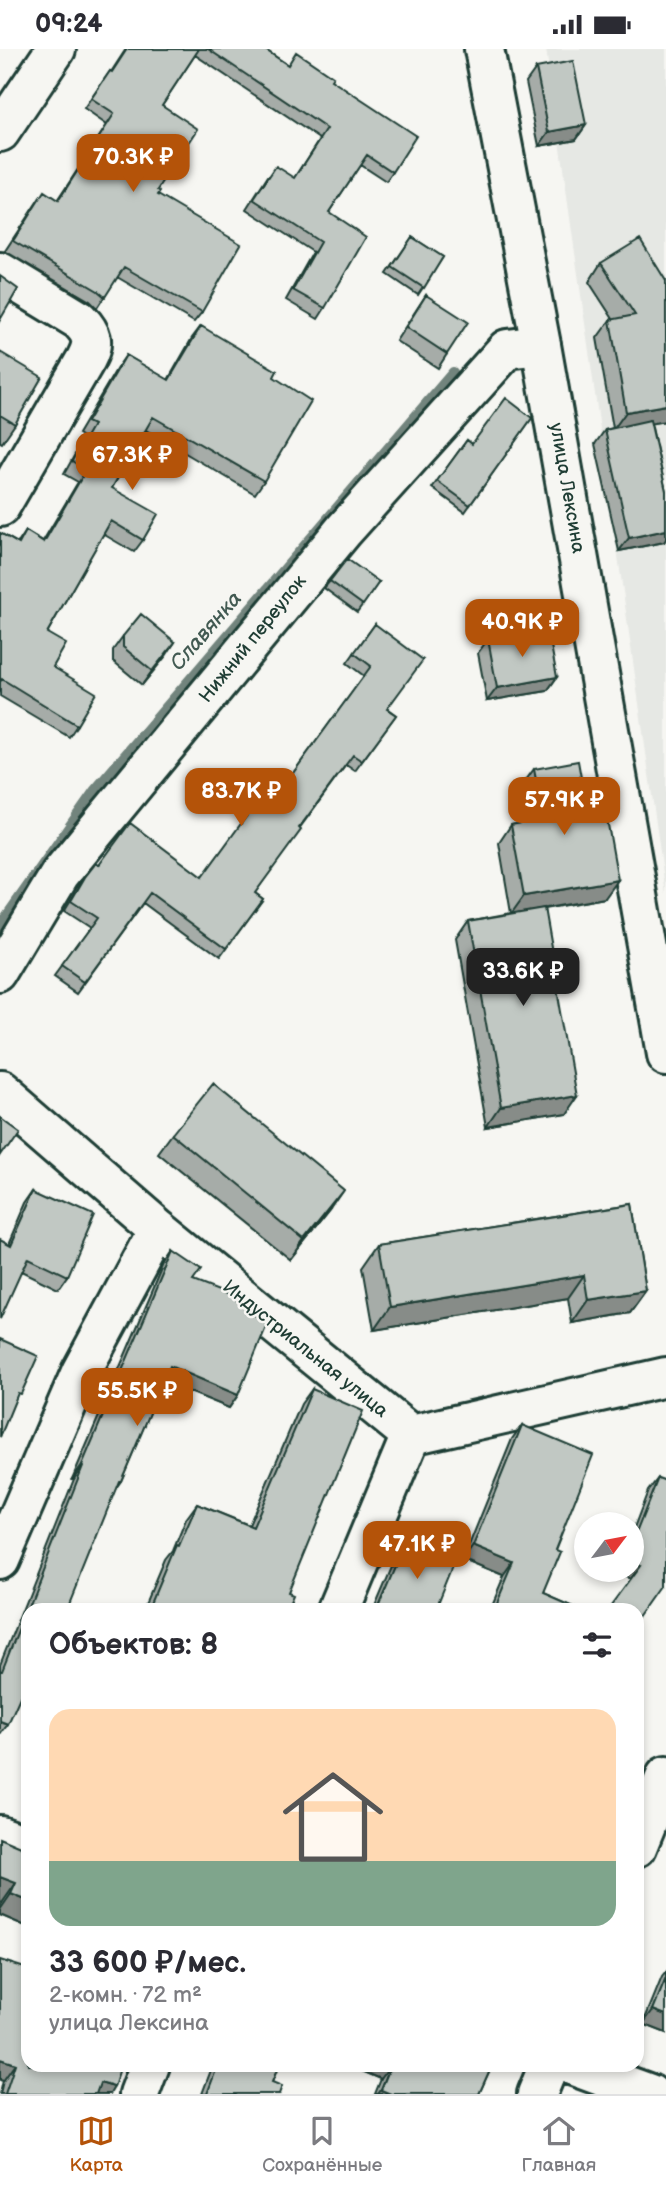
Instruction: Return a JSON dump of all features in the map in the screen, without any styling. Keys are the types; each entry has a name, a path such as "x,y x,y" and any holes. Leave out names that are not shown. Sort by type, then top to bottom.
{"street":[{"path":"0,132 56,49"},
{"name":"улица Лексина","path":"484,49 541,345 666,1053"},
{"path":"0,272 79,320 89,330 93,340 86,359 0,507"},
{"name":"Нижний переулок","path":"0,974 60,874 344,530 507,349 541,345"},
{"name":"Индустриальная улица","path":"0,1092 158,1229 411,1435"},
{"path":"0,1560 81,1372 158,1229"},
{"path":"341,1603 411,1435 666,1377"},
{"path":"644,1830 666,1776"},
{"path":"0,1835 21,1842"},
{"path":"139,2094 147,2072"},
{"path":"537,2094 546,2072"},
{"path":"590,2072 650,2094"}],"shaded area":[{"path":"546,49 666,49 666,894"}],"building":[{"path":"127,49 199,49 162,105 198,129 158,190 158,195 241,244 202,312 124,267 105,297 13,241 44,192 58,201 114,114 91,99"},
{"path":"208,49 264,49 288,65 296,52 333,77 331,80 416,136 393,172 367,155 329,212 366,237 325,308 293,290 320,242 254,199 276,166 295,178 327,129"},
{"path":"573,61 586,125 549,132 536,68"},
{"path":"412,237 443,257 424,288 392,267"},
{"path":"640,239 666,281 666,405 626,412 610,320 635,315 601,263"},
{"path":"0,276 18,289 0,320"},
{"path":"426,295 468,322 447,354 406,327"},
{"path":"201,326 277,371 274,377 311,401 264,481 153,417 112,488 158,514 143,540 111,521 47,633 66,644 53,667 96,693 77,725 2,679 0,682 0,533 19,544 26,531 44,542 86,470 72,461 93,425 87,422 126,355 169,380"},
{"path":"0,352 42,377 15,424 0,415"},
{"path":"506,398 532,418 470,505 437,481 467,440 472,444"},
{"path":"650,420 666,491 666,530 629,538 605,430"},
{"path":"347,559 379,582 363,605 330,581"},
{"path":"141,614 175,642 152,671 123,647 123,636"},
{"path":"375,624 423,660 387,709 396,715 362,761 353,755 299,828 301,830 255,893 263,899 226,949 150,893 85,982 62,966 97,918 71,901 85,877 96,863 99,865 130,823 202,877 259,799 269,806 371,666 354,653"},
{"path":"548,630 557,677 497,688 488,639"},
{"path":"578,761 587,811 605,808 618,880 524,896 511,825 543,819 534,769"},
{"path":"544,908 577,1095 501,1108 468,921"},
{"path":"213,1084 344,1191 304,1241 173,1134"},
{"path":"0,1116 18,1129 0,1155"},
{"path":"36,1189 93,1215 67,1276 28,1257 0,1319 0,1239 11,1245"},
{"path":"632,1204 646,1291 588,1300 584,1275 390,1307 379,1244"},
{"path":"173,1251 201,1270 193,1281 232,1296 267,1325 238,1395 170,1366 119,1481 70,1603 29,1603 82,1465"},
{"path":"0,1339 38,1356 21,1394 18,1393 0,1437"},
{"path":"312,1389 363,1411 289,1592 294,1594 290,1603 153,1603 197,1504 253,1527"},
{"path":"522,1425 593,1455 555,1550 560,1552 543,1593 566,1603 497,1603 514,1563 473,1546"},
{"path":"658,1478 666,1481 666,1586 644,1617 644,1603 613,1603 629,1582 644,1582 644,1513"},
{"path":"405,1542 455,1563 439,1603 379,1603"},
{"path":"21,1623 21,1695 8,1724 0,1721 2,1671"},
{"path":"0,1838 21,1847 21,1898 11,1894 16,1883 0,1877"},
{"path":"0,1960 21,1967 21,2072 119,2072 114,2087 100,2083 96,2094 5,2094 15,2064 0,2059"},
{"path":"666,1978 666,2015 653,2010"},
{"path":"215,2072 276,2072 272,2082 282,2086 279,2094 207,2094"},
{"path":"388,2072 489,2072 479,2094 391,2094 381,2090"}],"waterway":[{"name":"Славянка","path":"0,925 94,791 453,372"}]}
